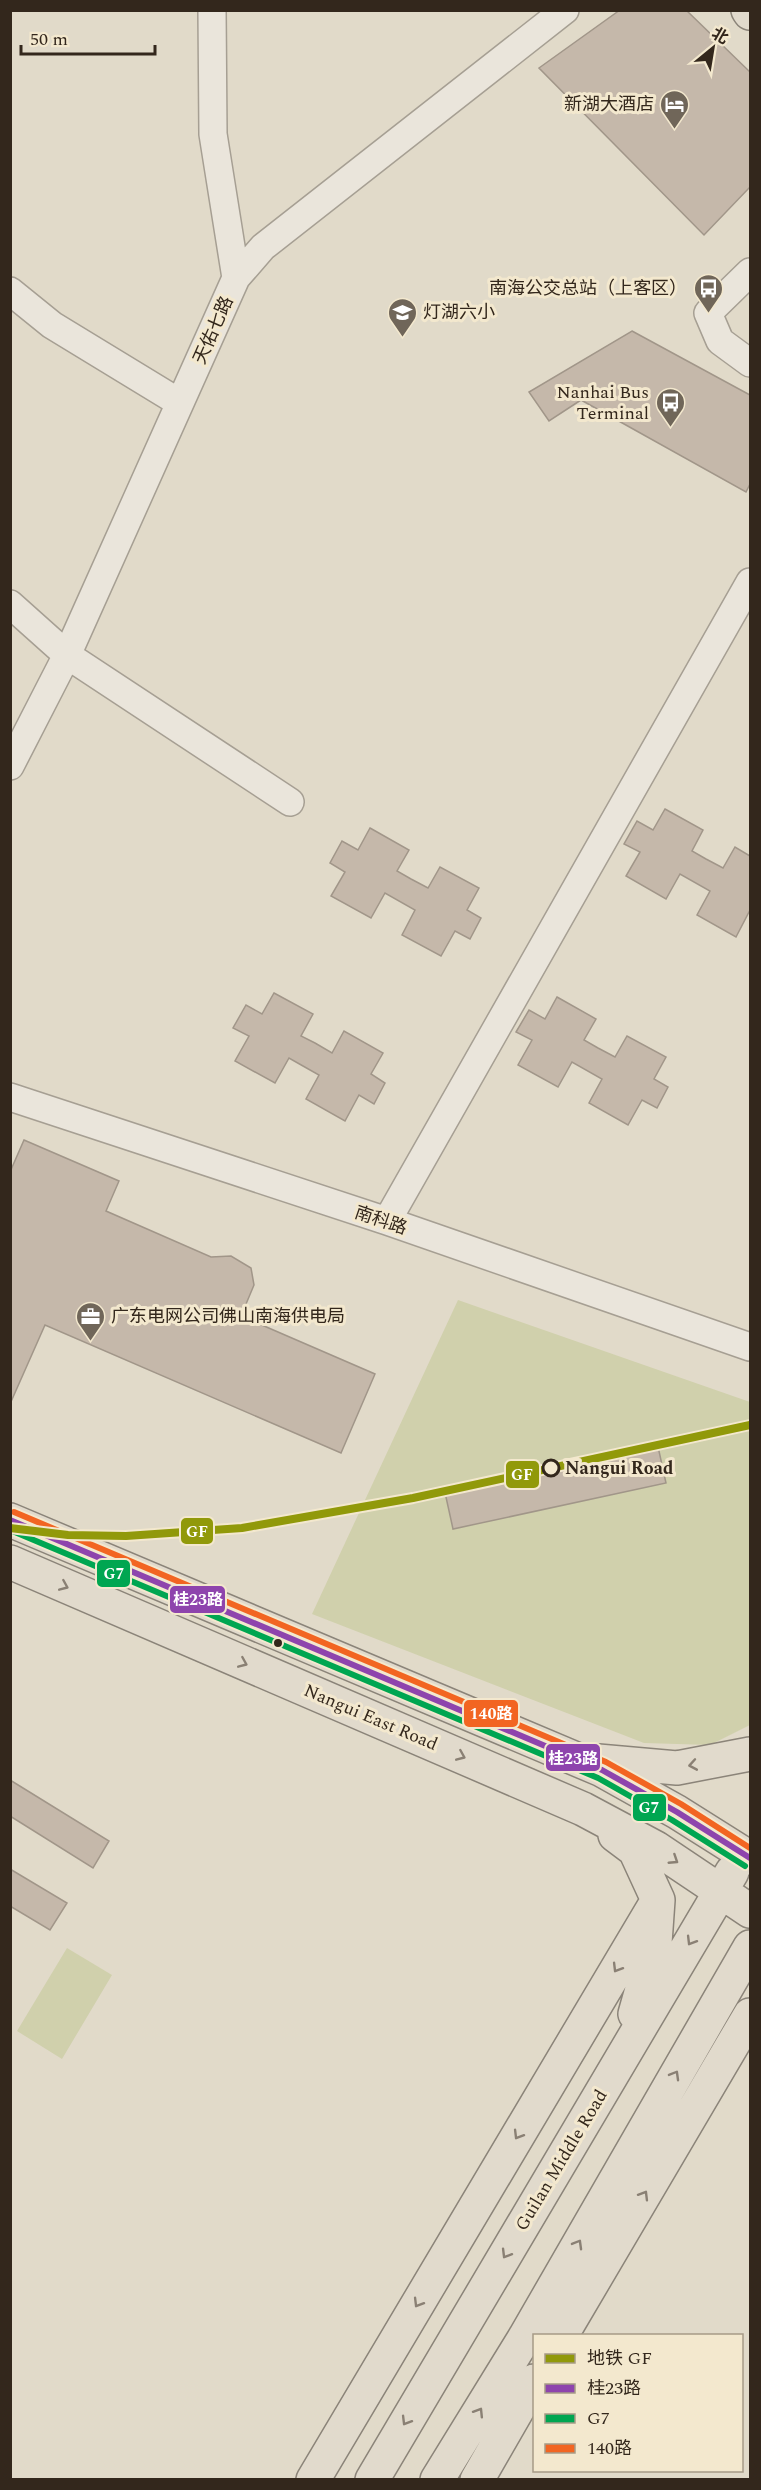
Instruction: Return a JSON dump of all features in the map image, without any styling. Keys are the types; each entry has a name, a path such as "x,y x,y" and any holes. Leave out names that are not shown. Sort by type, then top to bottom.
{"main road":[{"path":"10,1520 602,1770 748,1850"},
{"name":"Nangui East Road","path":"10,1562 569,1803 656,1848 750,1911"},
{"path":"575,1759 677,1768 750,1754"},
{"path":"569,1803 635,1850 658,1900 655,1943 624,2055"},
{"name":"Guilan Middle Road","path":"372,2480 721,1891 748,1850"},
{"path":"313,2480 658,1900"},
{"path":"544,2334 711,2014 750,1947"},
{"path":"711,2014 750,1980"},
{"path":"544,2334 750,2015"},
{"path":"437,2480 533,2350"},
{"path":"477,2480 533,2383"}],"street":[{"path":"212,10 213,134 236,279"},
{"name":"天佑七路","path":"10,766 68,655 236,279 263,247 565,10"},
{"path":"750,273 708,313 720,341 750,363"},
{"path":"10,291 52,325 180,403"},
{"path":"387,1221 750,582"},
{"path":"10,604 68,655 290,802"},
{"name":"南科路","path":"10,1096 387,1221 750,1347"}],"green space":[{"path":"458,1300 750,1402 750,1725 710,1745 644,1743 312,1614"},
{"path":"67,1948 112,1975 62,2059 17,2031"}],"building":[{"name":"新湖大酒店","path":"620,10 686,10 750,72 750,187 704,235 539,68"},
{"path":"632,331 750,395 750,484 746,492 581,400 549,421 529,392"},
{"path":"665,809 703,830 692,851 706,859 723,868 735,847 750,856 750,910 736,937 697,915 710,891 680,874 666,899 626,876 640,852 624,844 637,821 653,830"},
{"path":"370,828 409,850 397,871 411,879 428,888 440,867 479,888 467,910 481,918 470,939 455,931 441,956 402,935 415,910 385,893 371,918 331,896 345,872 330,863 342,841 358,850"},
{"path":"274,993 313,1014 301,1036 332,1053 344,1031 383,1053 371,1074 385,1083 374,1104 359,1095 345,1121 306,1099 319,1075 289,1058 275,1083 235,1061 249,1036 233,1028 246,1005 262,1014"},
{"path":"557,997 596,1019 584,1040 598,1048 615,1057 627,1036 666,1057 654,1079 668,1087 657,1108 642,1100 628,1125 589,1103 602,1079 572,1062 558,1087 518,1065 532,1040 516,1032 529,1010 545,1019"},
{"path":"24,1140 119,1181 106,1211 211,1257 231,1256 251,1268 254,1285 241,1316 375,1374 341,1453 45,1325 10,1404 10,1172"},
{"path":"657,1442 666,1483 453,1529 444,1488"},
{"path":"10,1780 109,1841 93,1868 10,1816"},
{"path":"10,1869 67,1903 50,1930 10,1906"}],"metro line":[{"name":"GF","path":"10,1528 68,1535 126,1536 242,1528 413,1498 750,1425"}],"transit line":[{"name":"140路","path":"14,1512 606,1762 681,1804 750,1848"},
{"name":"桂23路","path":"10,1520 602,1770 677,1812 750,1858"},
{"name":"G7","path":"10,1530 598,1778 672,1820 745,1866"}],"place":[{"name":"新湖大酒店","path":"675,130"},
{"name":"南海公交总站（上客区）","path":"708,314"},
{"name":"灯湖六小","path":"402,338"},
{"name":"Nanhai Bus Terminal","path":"670,428"},
{"name":"广东电网公司佛山南海供电局","path":"90,1342"},
{"name":"Nangui Road","path":"551,1468"}]}
